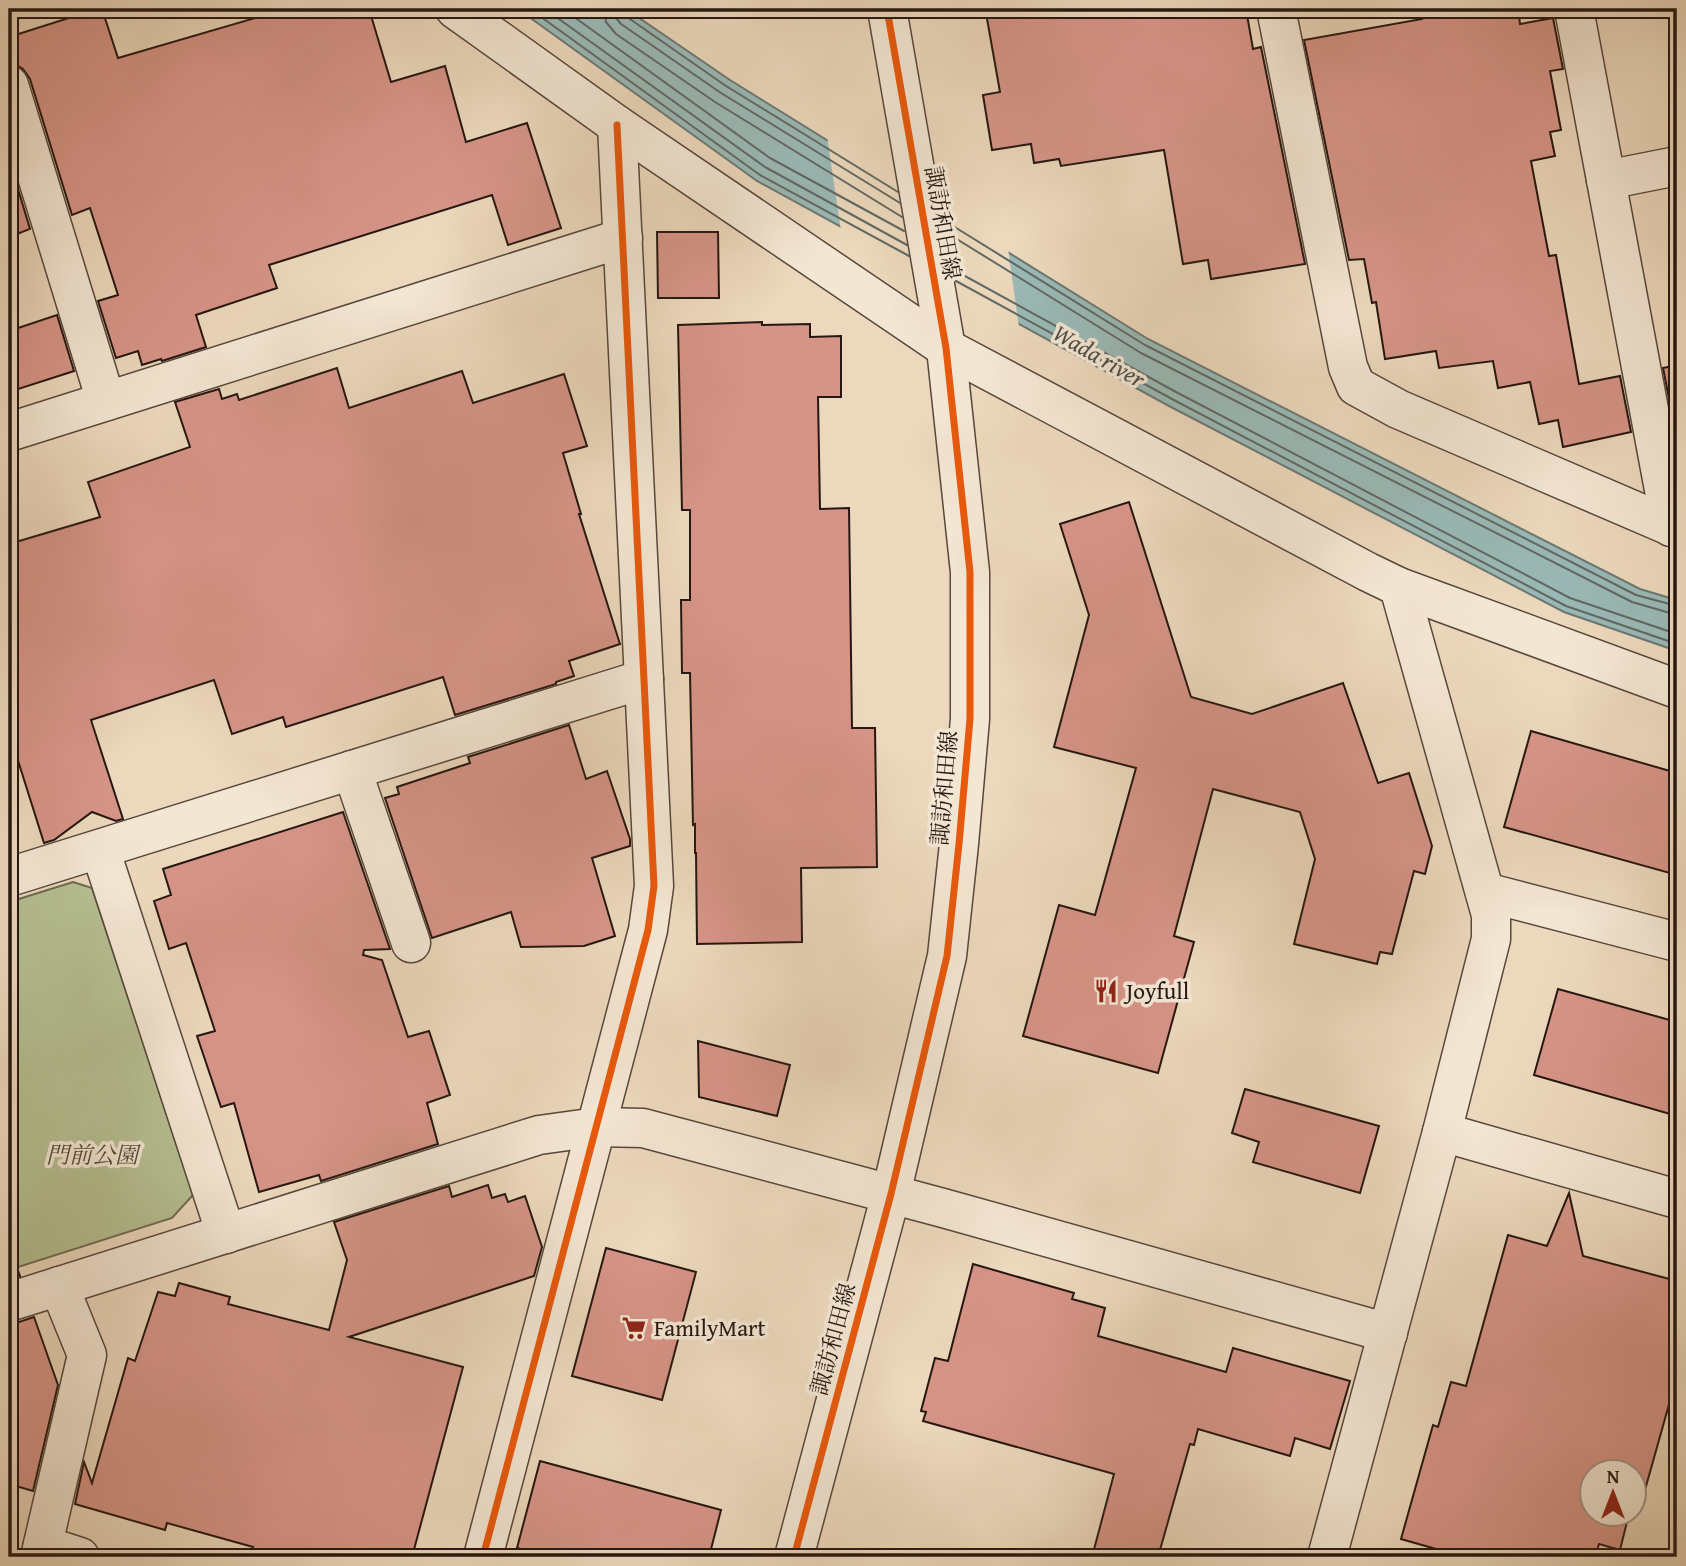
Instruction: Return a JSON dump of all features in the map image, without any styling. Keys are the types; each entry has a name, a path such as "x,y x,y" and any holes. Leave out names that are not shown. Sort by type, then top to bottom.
{"street":[{"path":"456,9 617,125 946,348 1399,587 1677,689"},
{"name":"諏訪和田線","path":"794,1557 891,1194 947,956 970,719 970,572 946,348 887,9"},
{"path":"1276,9 1348,366 1356,386 1398,409 1674,528"},
{"path":"1574,9 1674,528"},
{"path":"9,85 106,401"},
{"path":"483,1557 648,930 654,886 617,125"},
{"path":"1606,180 1677,166"},
{"path":"9,432 623,238"},
{"path":"1327,1557 1442,1132 1491,939 1491,915 1485,891 1399,587"},
{"path":"9,877 644,679"},
{"path":"352,769 411,943"},
{"path":"100,849 226,1234"},
{"path":"1485,891 1677,942"},
{"path":"9,1302 539,1135 597,1127 643,1128 891,1194 1388,1333"},
{"path":"1442,1132 1677,1199"},
{"path":"60,1286 87,1356 41,1551 80,1557"}],"green space":[{"name":"門前公園","path":"73,882 92,888 193,1195 172,1218 9,1270 9,902"}],"water":[{"name":"Wada river","path":"518,9 626,9 730,80 1148,339 1640,589 1677,600 1677,651 1564,612 1169,406 757,181"}],"pier":[{"path":"827,136 1008,248 1019,328 841,231"}],"building":[{"path":"102,9 118,58 286,9 369,9 391,82 445,66 466,142 527,123 561,228 508,245 492,195 269,265 277,288 196,315 206,347 142,365 138,351 116,358 98,301 118,295 90,208 72,215 30,79 23,69 9,64 9,37"},
{"path":"1010,9 1246,9 1253,49 1261,47 1305,264 1211,279 1208,260 1183,264 1164,150 1061,166 1059,159 1034,163 1031,144 992,150 983,95 1000,92 986,13"},
{"path":"1420,9 1518,9 1520,24 1553,18 1563,69 1550,71 1561,130 1550,132 1555,156 1531,161 1549,256 1556,255 1579,384 1620,376 1631,432 1563,447 1558,420 1539,424 1530,382 1498,388 1493,361 1439,368 1436,351 1385,359 1376,302 1372,303 1364,259 1349,260 1304,40 1422,19"},
{"path":"9,159 30,229 9,237"},
{"path":"657,232 718,232 719,298 658,298"},
{"path":"57,315 74,371 9,392 9,331"},
{"path":"762,322 762,325 810,324 810,337 841,336 841,397 818,397 820,509 849,508 852,728 875,728 877,867 801,868 802,942 697,944 690,673 682,673 681,600 690,600 690,510 682,510 678,325"},
{"path":"1677,365 1677,423 1674,424 1663,368"},
{"path":"337,368 349,408 462,371 473,403 564,374 587,446 563,453 579,514 620,644 569,661 574,676 556,684 455,715 443,677 286,727 283,717 232,734 214,680 91,720 123,819 116,821 92,812 54,840 44,843 9,732 9,544 100,517 88,482 190,447 175,402 219,389 222,399 237,394 239,400"},
{"path":"1129,502 1191,697 1252,714 1343,683 1378,783 1409,773 1432,846 1425,874 1414,871 1392,954 1380,952 1377,964 1294,944 1315,859 1300,812 1213,789 1174,936 1194,942 1158,1073 1023,1036 1059,905 1095,915 1136,768 1054,747 1089,615 1060,524"},
{"path":"569,725 586,779 607,771 630,839 630,846 592,858 615,936 584,946 521,947 511,912 432,938 385,798 399,794 397,787 470,763 468,757"},
{"path":"1531,731 1677,773 1677,875 1504,827"},
{"path":"343,812 390,949 364,950 363,955 382,960 408,1037 429,1031 450,1095 427,1103 438,1144 321,1181 319,1175 259,1192 234,1103 221,1107 197,1036 215,1031 186,943 169,949 154,901 171,895 163,869"},
{"path":"1558,989 1677,1022 1677,1116 1534,1075"},
{"path":"698,1041 790,1065 777,1116 699,1097"},
{"path":"1245,1089 1379,1126 1360,1193 1253,1162 1259,1142 1232,1133"},
{"path":"488,1185 492,1198 505,1194 508,1202 525,1196 542,1247 534,1276 349,1337 463,1367 412,1557 250,1557 253,1547 167,1523 165,1530 75,1504 84,1462 92,1483 128,1358 135,1361 158,1292 175,1296 179,1283 230,1297 228,1304 329,1330 347,1260 334,1222 449,1186 452,1197"},
{"path":"1569,1193 1583,1256 1677,1281 1677,1376 1648,1479 1648,1458 1578,1458 1578,1528 1626,1528 1620,1550 1599,1544 1595,1557 1464,1557 1401,1539 1433,1425 1438,1427 1451,1382 1466,1386 1508,1235 1547,1246"},
{"path":"606,1248 696,1272 662,1400 572,1376"},
{"path":"973,1264 1074,1293 1072,1299 1105,1308 1098,1336 1226,1372 1233,1348 1350,1381 1330,1449 1295,1438 1290,1456 1198,1429 1194,1445 1190,1444 1158,1557 1092,1557 1114,1474 923,1421 926,1412 921,1411 935,1358 948,1361"},
{"path":"16,1265 20,1276 9,1279 9,1266"},
{"path":"34,1317 58,1385 33,1491 9,1484 9,1323"},
{"path":"540,1461 721,1510 709,1557 553,1557 517,1548"}],"cycle path":[{"path":"794,1557 891,1194 947,956 970,719 970,572 946,348 887,9"},
{"path":"483,1557 648,930 654,886 617,125"}],"place":[{"name":"Joyfull","path":"1106,991"},
{"name":"FamilyMart","path":"634,1328"}]}
